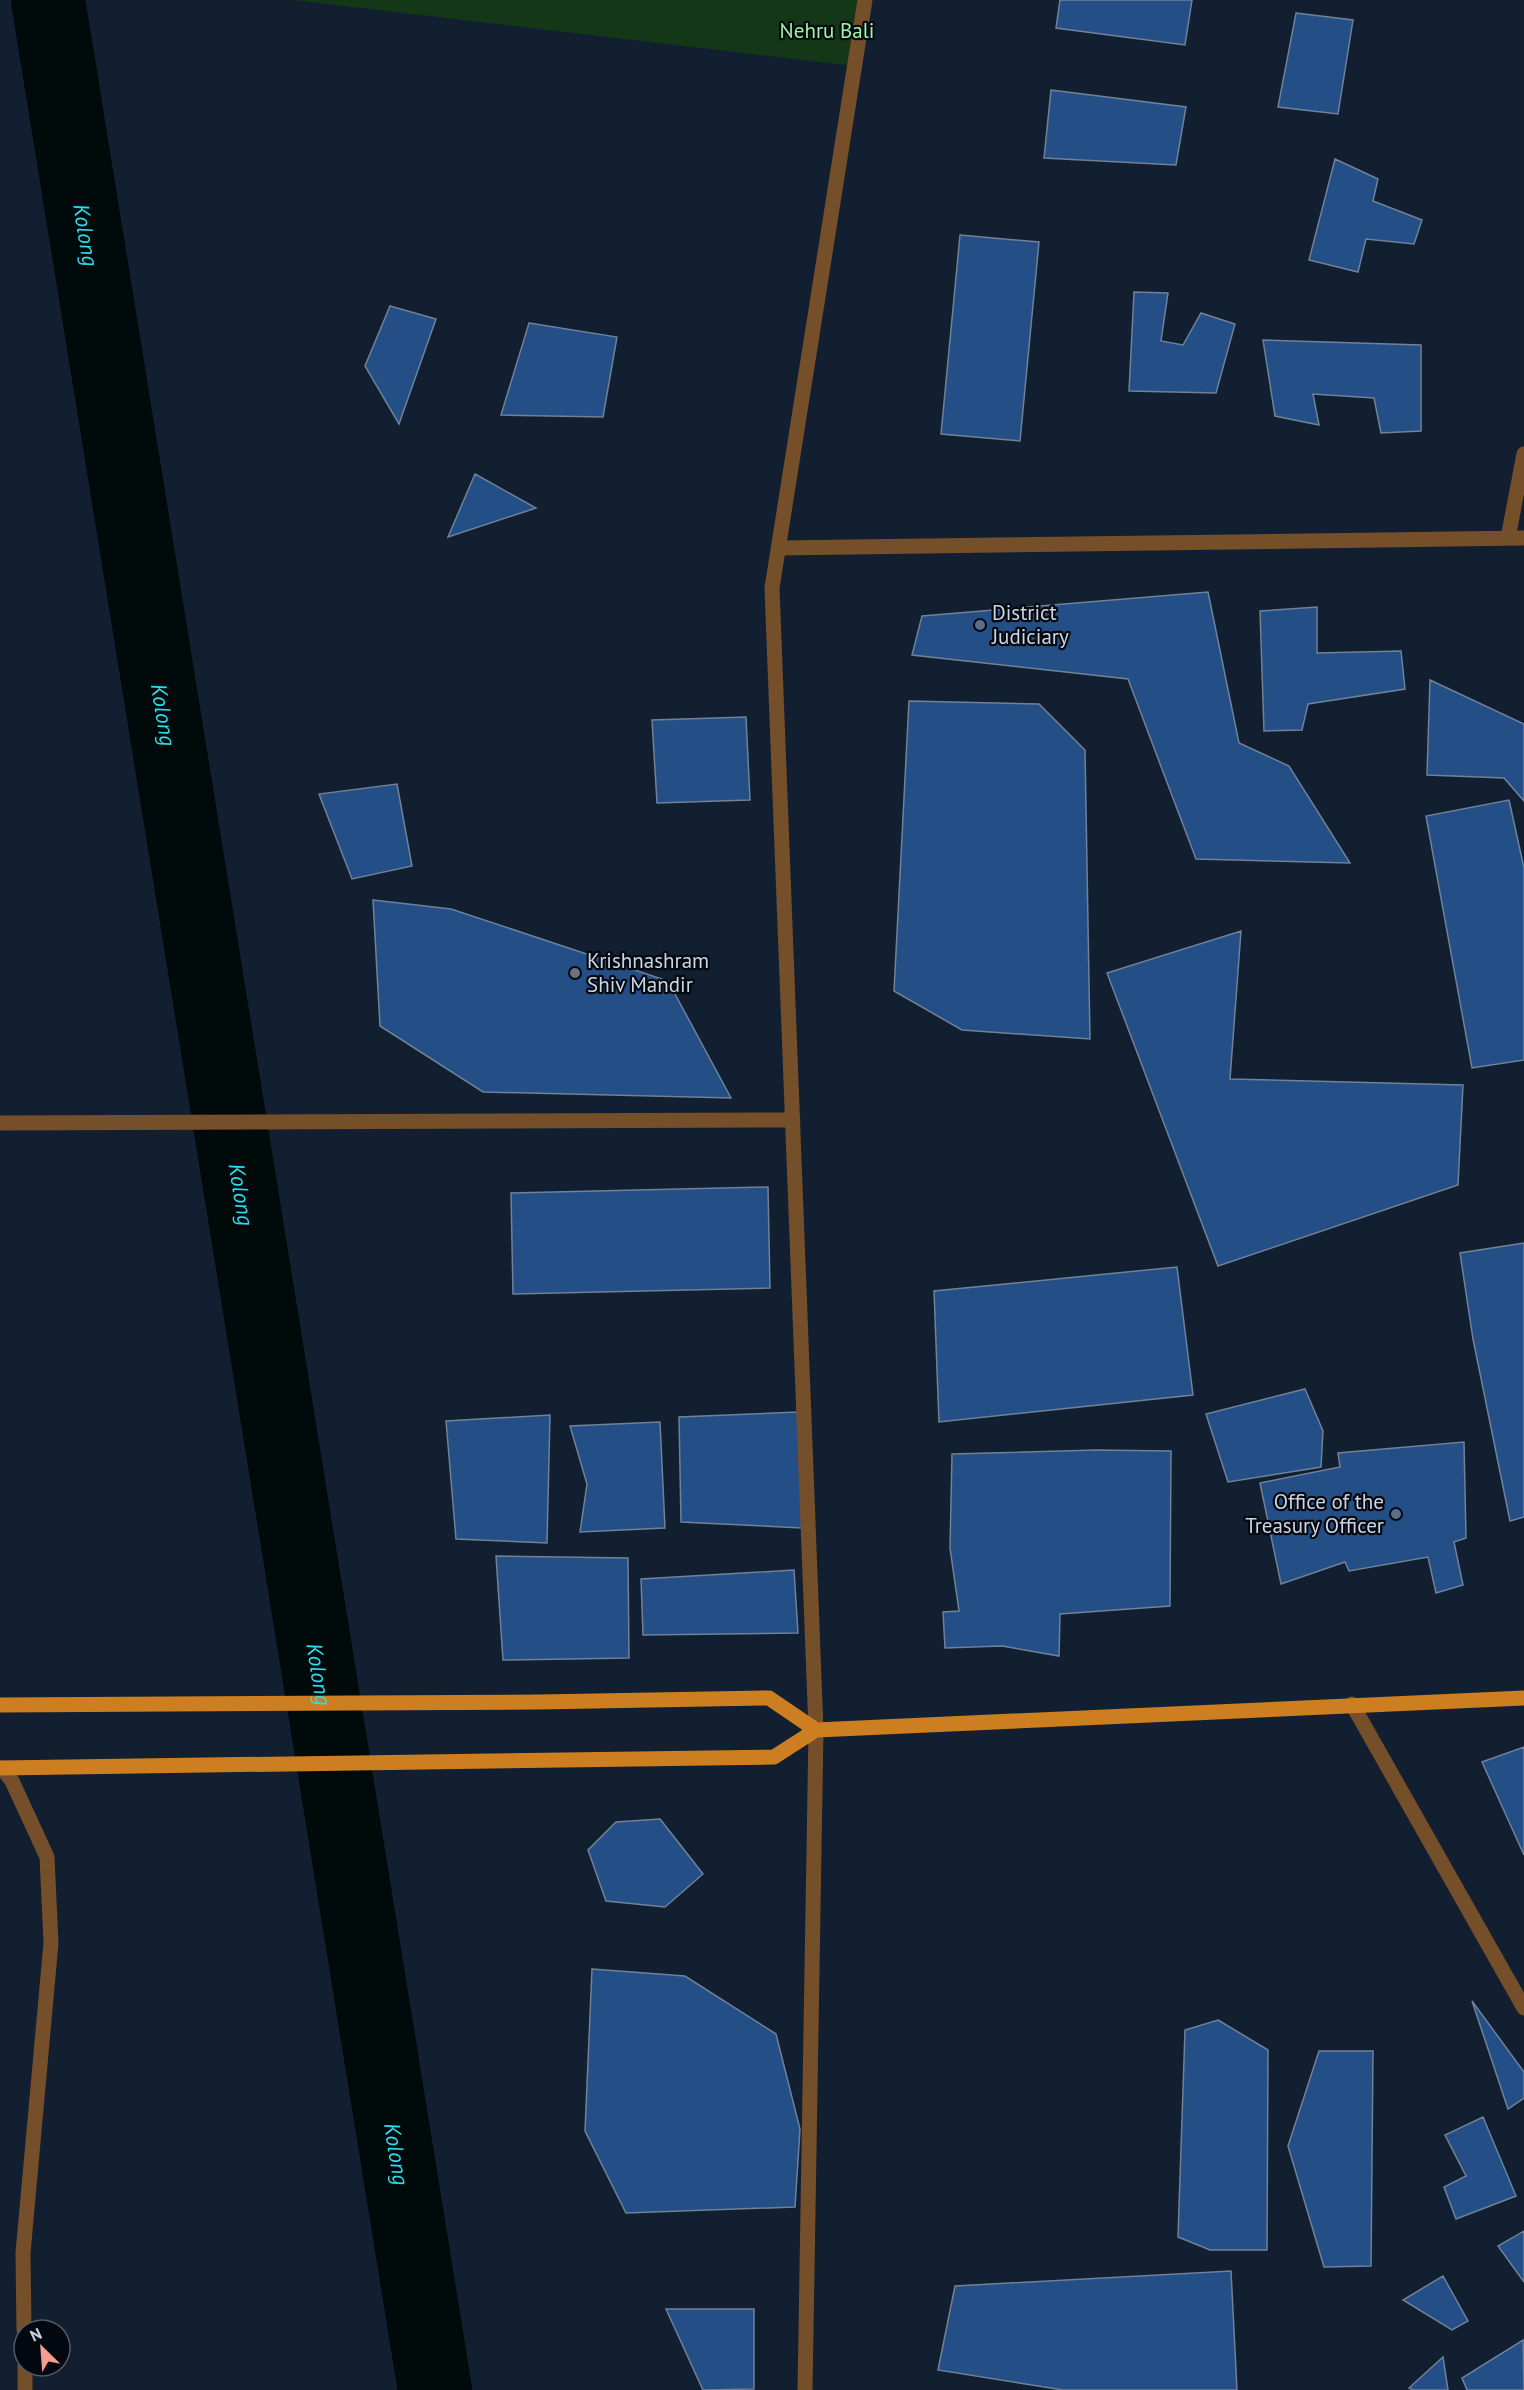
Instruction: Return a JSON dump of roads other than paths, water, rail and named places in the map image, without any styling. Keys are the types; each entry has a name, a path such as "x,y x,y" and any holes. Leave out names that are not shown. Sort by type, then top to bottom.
{"main road":[{"path":"0,1705 539,1702 769,1698 816,1730"},
{"path":"1,1768 774,1757 816,1730 1524,1698"}],"street":[{"path":"805,2390 816,1730 772,588 865,0"},
{"path":"1508,538 1524,454"},
{"path":"778,548 1524,538"},
{"path":"0,1123 793,1120"},
{"path":"1352,1704 1524,2008"},
{"path":"1,1768 12,1781 47,1857 51,1943 23,2253 24,2318"}],"waterway":[{"name":"Kolong","path":"48,0 435,2390"}],"place":[{"name":"District Judiciary","path":"980,625"},
{"name":"Krishnashram Shiv Mandir","path":"575,973"},
{"name":"Office of the Treasury Officer","path":"1396,1514"}],"park label":[{"name":"Nehru Bali","path":"827,31"}]}
